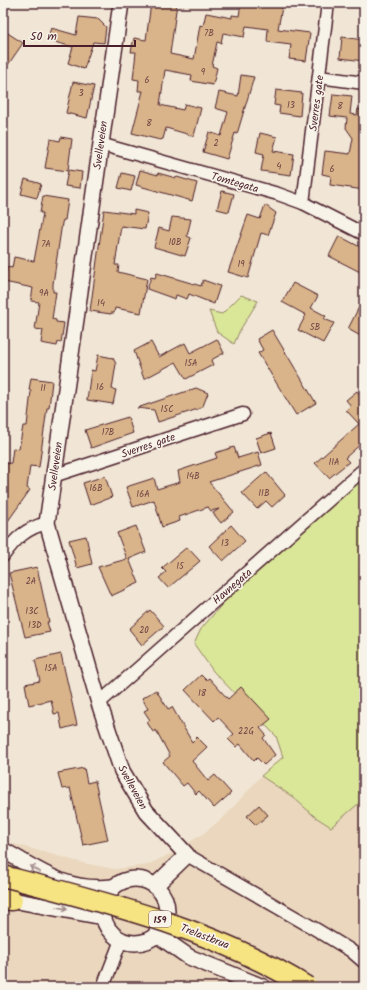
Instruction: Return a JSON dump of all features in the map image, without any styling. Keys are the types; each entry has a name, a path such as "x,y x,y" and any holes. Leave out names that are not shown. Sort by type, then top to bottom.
{"highway":[{"name":"Trelastbrua","path":"3,876 112,904 195,932 266,963 307,987"}],"street":[{"name":"Svelleveien","path":"121,3 47,523 99,703 122,771 146,811 187,855"},
{"name":"Sverres gate","path":"303,203 328,3"},
{"path":"319,77 364,83"},
{"name":"Tomtegata","path":"100,144 278,194 303,203 364,234"},
{"name":"Sverres gate","path":"54,476 243,414"},
{"name":"Havnegata","path":"99,703 364,469"},
{"path":"3,556 13,542 24,532 47,523"},
{"path":"3,850 44,874 76,887 112,888"},
{"path":"155,886 187,855 317,930 350,950 364,962"},
{"path":"135,879 145,881 155,886 160,890 166,906 166,918 162,928 147,940 135,943 121,940 109,930 103,917 105,900 112,888 121,881 135,879"},
{"path":"6,895 103,917"},
{"path":"156,934 190,957 263,987"},
{"path":"103,987 121,940"}],"shaded area":[{"path":"261,776 293,797 314,816 331,827 364,799 364,987 3,987 3,864 11,843 83,863 115,869 147,865 176,851 204,833 225,816"}],"green space":[{"path":"241,295 258,301 240,330 234,344 217,332 209,311 222,314"},
{"path":"363,479 364,799 331,827 314,816 293,797 261,776 283,757 276,736 213,671 194,644 201,629 242,581 349,482"}],"building":[{"path":"151,3 177,3 170,54 194,59 200,25 203,26 206,13 232,18 232,15 239,16 241,3 282,7 278,29 310,33 306,61 289,59 291,45 267,42 268,29 246,26 244,37 223,33 221,43 217,42 212,66 217,68 213,85 191,81 192,75 165,70 160,105 183,110 185,104 201,108 194,136 166,128 163,139 160,140 132,133 143,91 138,91 139,80 133,79 136,52 131,52 134,38 146,40"},
{"path":"79,17 98,19 106,27 104,43 93,42 84,69 68,63 73,47 47,40 51,28 76,35"},
{"path":"3,30 23,43 3,72"},
{"path":"342,37 364,40 364,61 340,58"},
{"path":"241,75 254,77 237,134 235,133 227,159 203,152 209,132 221,136 228,112 215,108 219,92 238,96"},
{"path":"73,82 94,86 87,118 66,113"},
{"path":"276,90 302,93 300,116 279,113 280,106 274,105"},
{"path":"333,94 352,96 350,114 357,115 358,109 364,110 364,190 330,185 331,176 322,174 325,151 350,154 353,138 346,128 347,118 330,116"},
{"path":"260,133 277,137 273,151 294,154 291,175 261,171 264,154 256,152"},
{"path":"61,137 72,139 68,170 82,172 80,188 65,186 68,171 45,168 50,139 60,141"},
{"path":"140,170 158,175 158,173 177,177 197,183 192,201 136,185"},
{"path":"122,173 135,176 131,191 118,188"},
{"path":"25,179 41,184 37,198 21,194"},
{"path":"222,191 234,194 229,212 217,209"},
{"path":"43,196 68,200 65,220 63,220 62,223 53,284 53,292 56,292 52,319 56,320 56,322 64,323 61,343 58,342 57,346 41,343 43,330 35,329 39,302 31,301 33,288 4,282 7,267 12,268 14,257 34,261 43,213 40,213"},
{"path":"265,205 276,213 268,235 261,233 248,278 228,272 248,215 260,219"},
{"path":"104,210 134,214 134,210 148,213 145,229 121,226 115,265 119,265 118,272 147,279 141,313 115,308 114,313 111,314 90,311"},
{"path":"172,217 191,219 187,236 191,238 185,256 154,247 159,228 169,231"},
{"path":"339,236 364,249 364,274 329,256"},
{"path":"157,273 201,286 203,280 220,286 214,304 189,294 187,299 176,295 175,299 147,289 151,277 155,278"},
{"path":"293,283 318,296 311,308 326,316 324,319 334,323 323,343 298,330 306,315 282,302"},
{"path":"364,297 364,338 348,329"},
{"path":"272,330 316,403 296,415 258,353 263,350 257,339"},
{"path":"217,339 224,353 211,360 213,365 186,379 176,362 144,379 134,351 151,342 159,357 185,343 190,353"},
{"path":"98,355 113,358 116,364 112,389 116,390 113,404 87,400 91,370 95,371"},
{"path":"31,378 52,381 39,467 30,466 27,488 30,490 3,528 3,464 11,463 13,448 19,449 23,426 27,426"},
{"path":"196,388 208,393 203,406 198,409 158,422 154,410 137,408"},
{"path":"357,391 364,400 364,441 345,458 349,462 329,478 315,463 359,424 346,410 351,406 346,400"},
{"path":"128,417 133,433 91,448 85,430"},
{"path":"271,433 276,448 261,453 256,438"},
{"path":"234,447 238,458 258,452 262,465 209,482 234,512 221,523 213,513 219,509 211,511 208,507 179,517 180,521 162,527 154,500 133,507 126,487 154,478 157,489 180,482 178,471 217,458 215,453"},
{"path":"266,472 285,495 272,507 266,501 257,509 242,493"},
{"path":"105,476 112,497 90,505 83,483"},
{"path":"231,525 245,541 223,561 209,546"},
{"path":"136,526 146,552 129,559 139,583 111,596 98,567 127,559 117,533"},
{"path":"86,536 92,564 77,568 69,540"},
{"path":"187,547 200,561 168,588 159,578 166,572 162,568"},
{"path":"37,567 50,632 25,637 9,573"},
{"path":"150,610 164,626 142,645 129,629"},
{"path":"61,654 77,725 62,729 59,713 54,714 51,700 29,705 25,684 40,681 35,660"},
{"path":"201,675 206,680 209,678 228,699 241,687 271,719 260,728 266,735 263,738 275,755 264,765 257,758 254,761 240,744 236,747 228,739 234,734 218,717 214,721 185,690"},
{"path":"156,690 168,709 172,707 192,742 197,737 207,747 192,761 208,781 215,775 231,793 214,808 199,791 196,794 187,783 183,786 163,762 170,756 156,730 153,732 147,722 150,720 144,711 148,709 142,698"},
{"path":"84,768 87,783 95,781 108,840 83,845 70,788 62,789 58,773"},
{"path":"259,805 268,815 256,825 247,816"}]}
